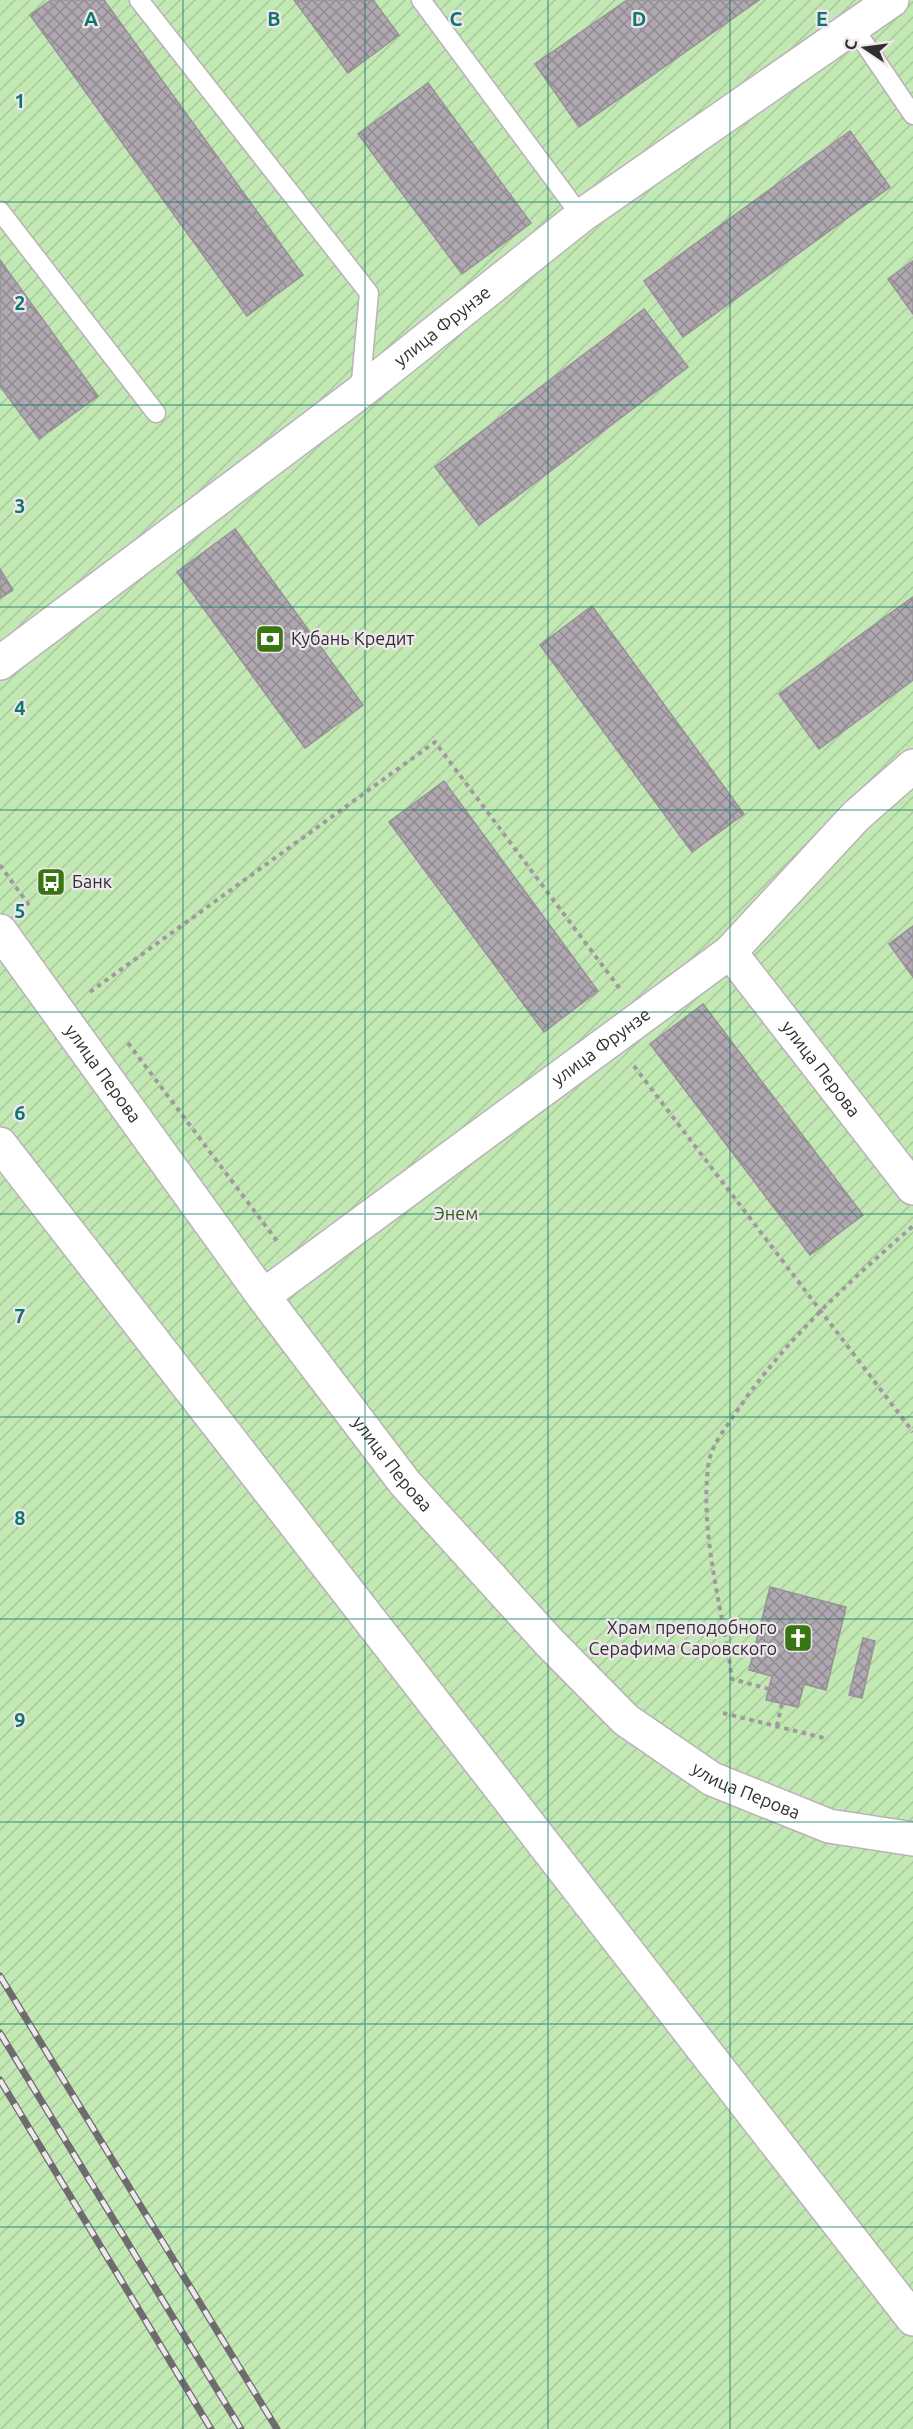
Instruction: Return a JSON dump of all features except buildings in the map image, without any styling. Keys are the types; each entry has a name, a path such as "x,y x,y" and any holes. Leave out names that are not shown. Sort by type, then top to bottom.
{"main road":[{"name":"улица Фрунзе","path":"0,663 360,392 581,216 892,0"},
{"name":"улица Фрунзе","path":"263,1296 612,1036 730,952 856,816 913,766"},
{"name":"улица Перова","path":"0,931 263,1296 405,1483 549,1642 626,1720 712,1779 829,1826 913,1839"},
{"name":"улица Перова","path":"730,952 913,1188"},
{"path":"0,1144 913,2319"}],"lane":[{"path":"139,0 369,293 360,392"},
{"path":"421,0 581,216"},
{"path":"854,28 913,115"},
{"path":"0,211 156,413"}],"path":[{"path":"90,992 435,742 640,1016"},
{"path":"0,865 35,914"},
{"path":"83,982 97,1002"},
{"path":"612,1036 913,1432"},
{"path":"126,1040 299,1270"},
{"path":"769,1689 732,1679 711,1551 707,1497 708,1465 716,1442 746,1397 779,1356 869,1264 913,1226"},
{"path":"777,1726 782,1703"},
{"path":"723,1713 828,1739"}],"green space":[{"name":"Энем","path":"0,0 913,0 913,2429 0,2429"}],"railway":[{"path":"0,1976 277,2429"},
{"path":"0,2033 241,2429"},
{"path":"0,2080 211,2429"}],"place":[{"name":"Кубань Кредит","path":"270,639"},
{"name":"Банк","path":"51,882"},
{"name":"Храм преподобного Серафима Саровского","path":"798,1638"}]}
